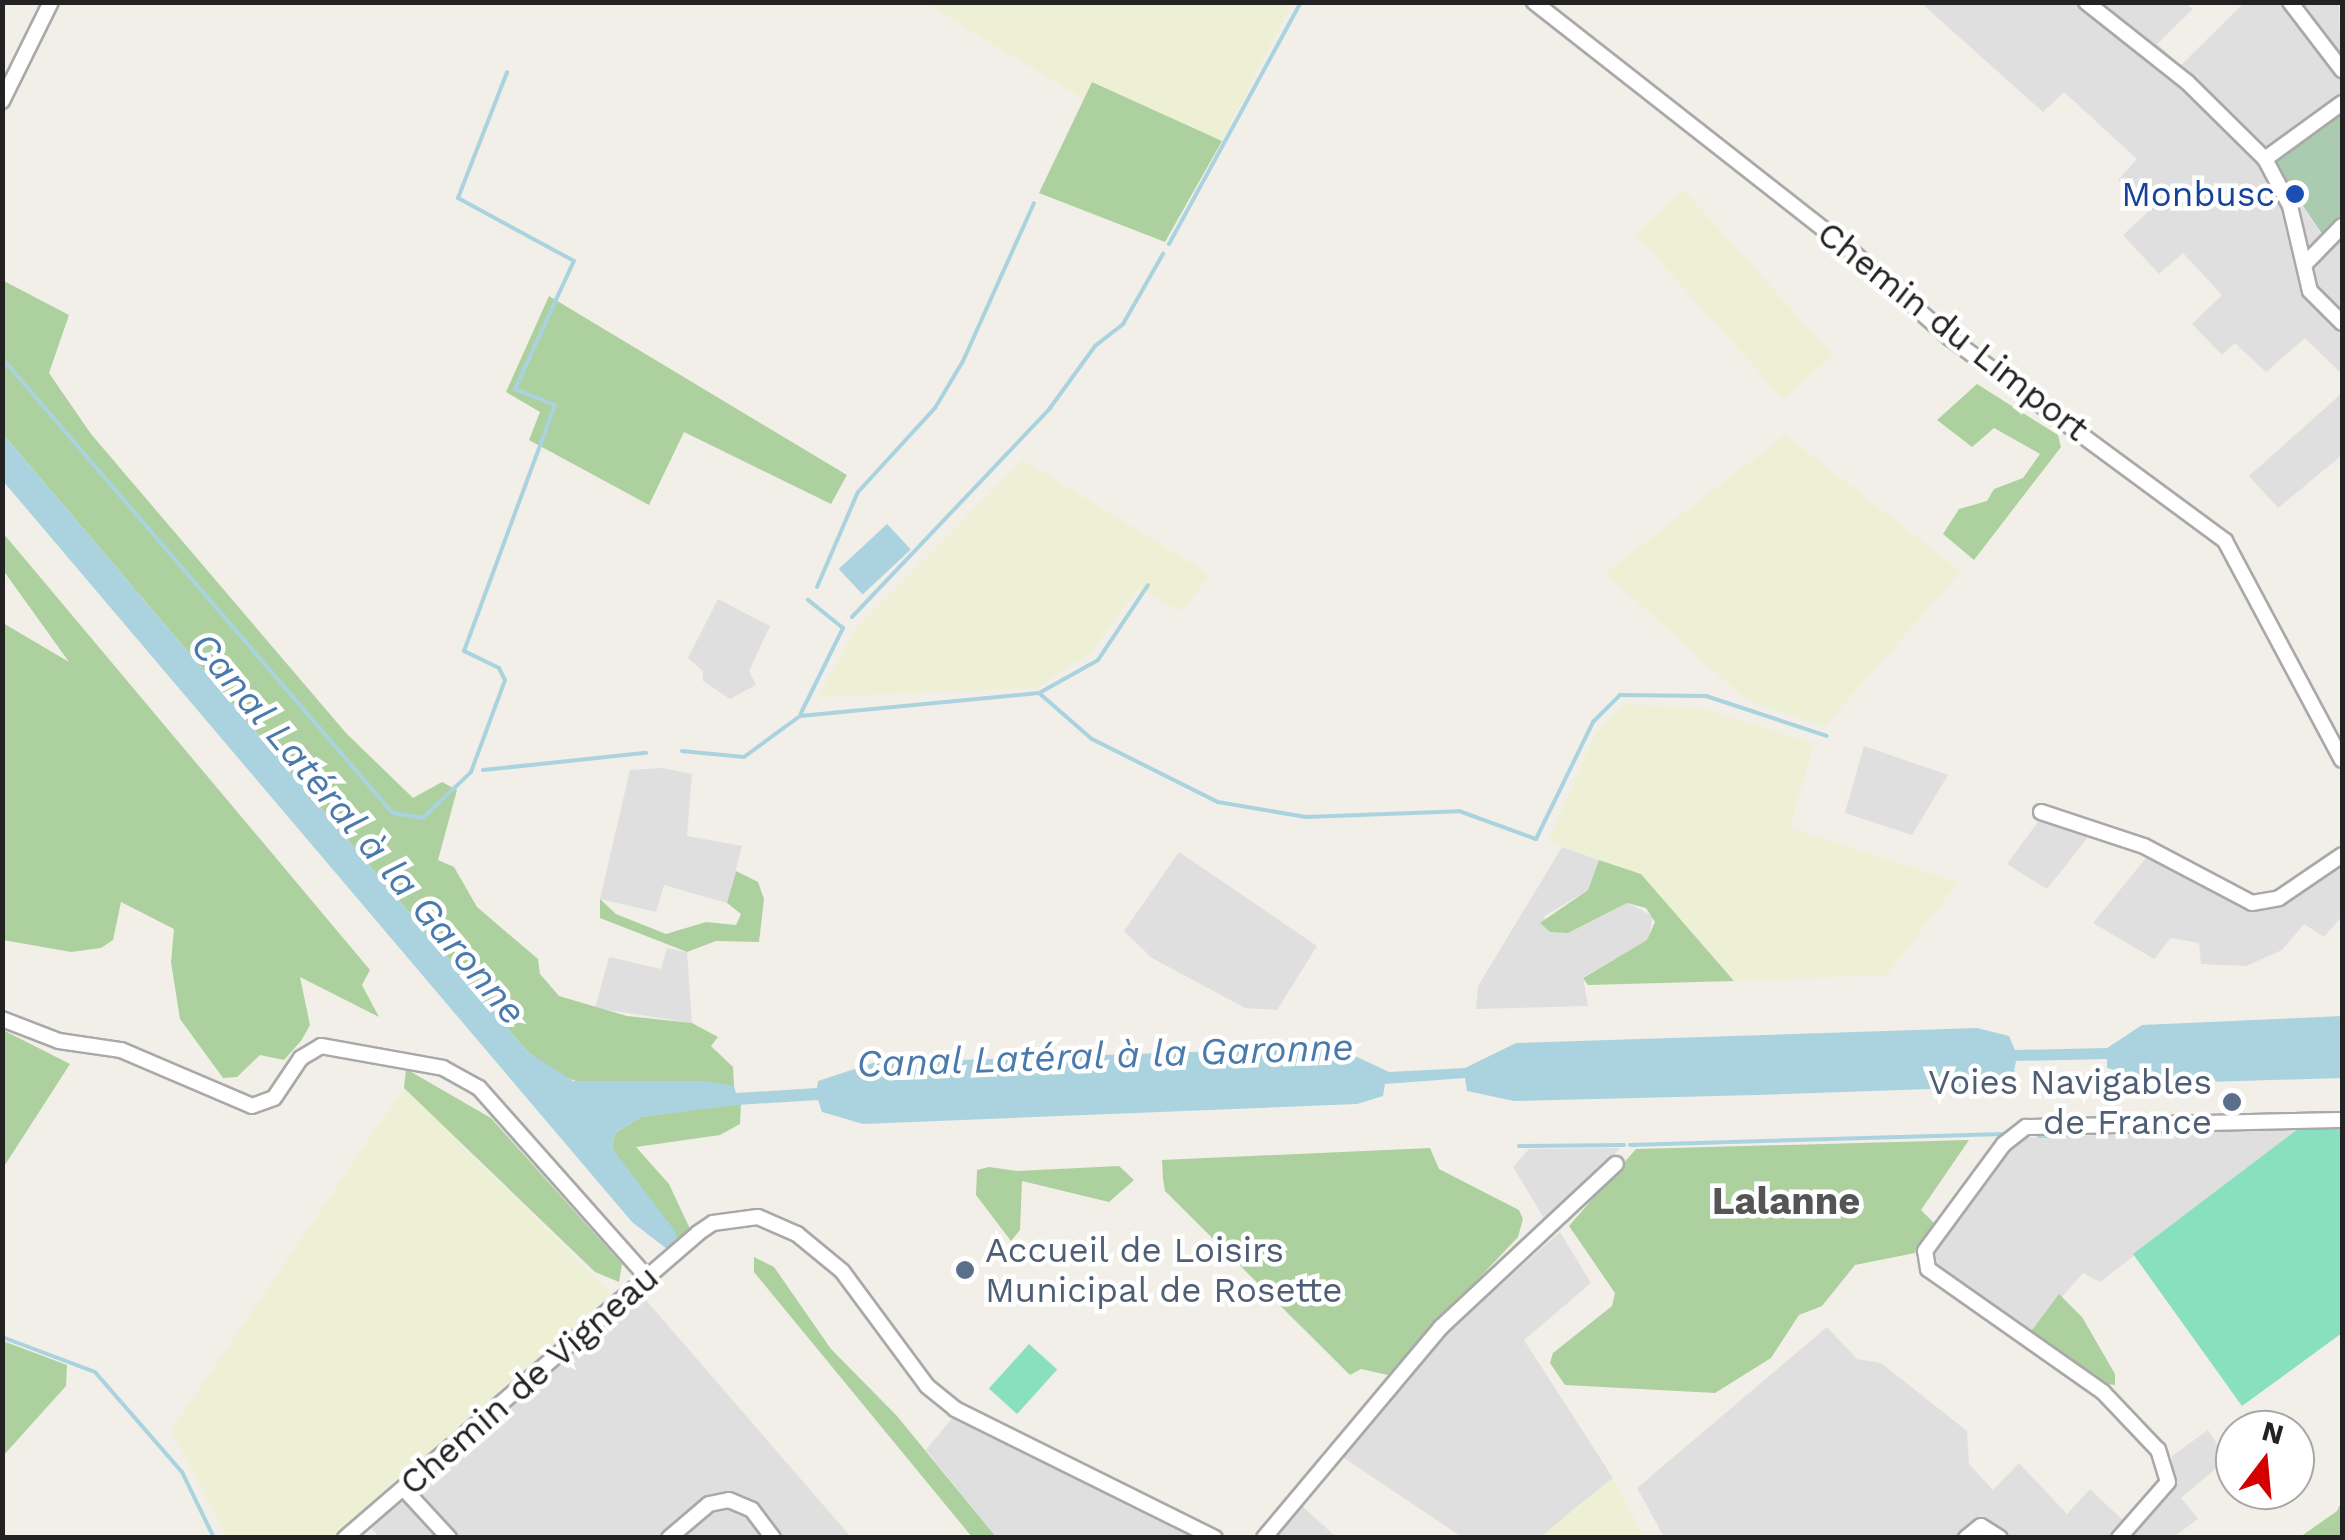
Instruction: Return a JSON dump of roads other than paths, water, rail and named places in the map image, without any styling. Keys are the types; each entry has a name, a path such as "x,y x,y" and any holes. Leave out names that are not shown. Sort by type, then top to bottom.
{"street":[{"path":"2,101 51,2"},
{"name":"Chemin du Limport","path":"1534,2 1709,136 1962,348 2224,542 2342,760"},
{"path":"2086,2 2187,82 2265,159 2288,200 2316,301 2342,323"},
{"path":"2290,2 2342,70"},
{"path":"2265,159 2342,103"},
{"path":"2305,264 2342,226"},
{"path":"2041,812 2144,846 2252,903 2280,898 2342,855"},
{"path":"2,1019 59,1042 121,1050 252,1106 274,1098 301,1058 321,1046 444,1068 478,1088 646,1276"},
{"path":"2119,1538 2164,1490 2168,1466 2103,1392 1928,1269 1925,1251 2004,1144 2026,1127 2342,1120"},
{"path":"1264,1538 1441,1327 1616,1164"},
{"name":"Chemin de Vigneau","path":"345,1538 646,1276 713,1223 758,1217 797,1234 842,1271 927,1386 955,1409 1215,1538"},
{"path":"404,1489 449,1538"},
{"path":"670,1538 709,1504 729,1500 752,1510 773,1538"},
{"path":"1966,1538 1977,1526 2000,1538"}],"water":[{"name":"Canal Latéral à la Garonne","path":"3,434 528,1052 573,1081 707,1081 734,1086 736,1093 817,1088 818,1081 873,1063 1336,1047 1389,1072 1465,1068 1516,1043 1977,1028 2009,1036 2015,1050 2107,1048 2142,1025 2342,1016 2342,1078 2173,1083 2107,1068 2107,1059 2016,1061 2014,1072 1987,1087 1757,1095 1514,1101 1467,1091 1465,1078 1385,1084 1383,1096 1357,1104 863,1124 822,1112 818,1100 736,1105 641,1117 615,1133 612,1148 675,1231 677,1241 667,1249 632,1222 3,481"},
{"path":"887,524 911,550 863,595 839,569"}],"waterway":[{"path":"1169,244 1301,2"},
{"name":"Canal Latéral à la Garonne","path":"2,358 393,813 423,818 471,772 505,680 499,668 464,651 555,405 515,389 574,261 458,198 507,72"},
{"path":"817,587 858,492 935,408 963,361 1034,203"},
{"path":"852,617 1050,408 1095,346 1123,324 1163,254"},
{"path":"1041,692 1098,660 1148,585"},
{"path":"801,713 843,628 808,600"},
{"path":"682,751 744,757 800,716 1039,693 1092,739 1218,802 1306,817 1459,811 1536,839 1593,722 1620,695 1706,696 1827,736"},
{"path":"483,770 646,753"},
{"path":"1630,1145 2004,1134"},
{"path":"2039,1136 2081,1135"},
{"path":"1519,1146 1624,1145"},
{"path":"2,1337 95,1372 182,1472 214,1538"}],"place":[{"name":"Monbusc","path":"2295,194"},
{"name":"Voies Navigables de France","path":"2232,1102"},
{"name":"Accueil de Loisirs Municipal de Rosette","path":"965,1270"}],"district":[{"name":"Lalanne","path":"1786,1202"}]}
